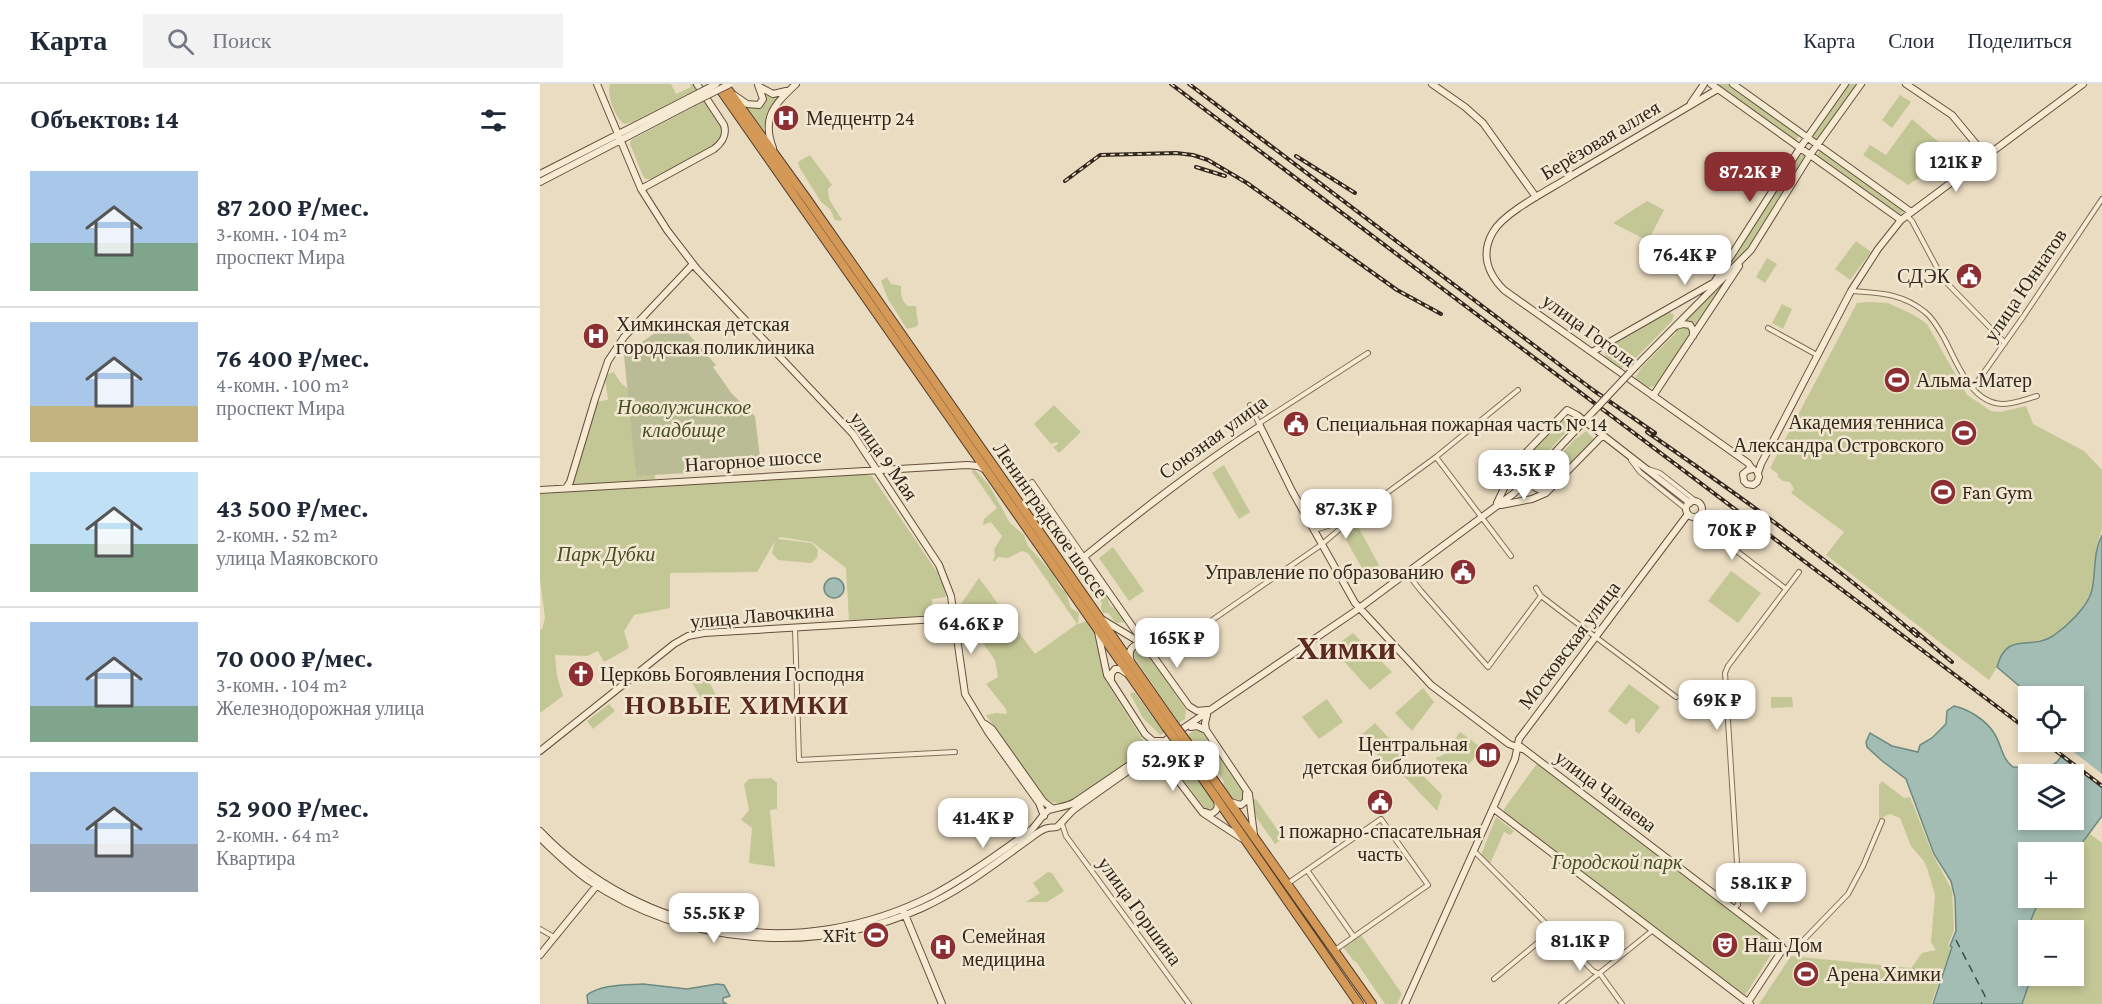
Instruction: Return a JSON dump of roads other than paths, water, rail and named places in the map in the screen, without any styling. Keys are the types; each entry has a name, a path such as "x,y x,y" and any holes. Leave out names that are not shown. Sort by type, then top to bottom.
{"highway":[{"name":"Ленинградское шоссе","path":"716,84 1133,678 1184,744 1359,1004"},
{"name":"Ленинградское шоссе","path":"724,84 730,88 1132,665 1170,725"},
{"name":"Ленинградское шоссе","path":"1255,847 1286,884 1372,1004"}],"street":[{"name":"улица 9 Мая","path":"599,84 643,188 659,219 693,264 846,425 939,565 949,589 964,694 1039,803 1044,817"},
{"path":"643,188 714,149 723,140 724,125 697,84"},
{"path":"540,174 621,136 691,100 716,84"},
{"path":"1432,84 1483,123 1536,197"},
{"name":"Берёзовая аллея","path":"1536,197 1689,106 1704,84"},
{"path":"1711,84 1810,155 1912,220 1943,279 2005,343"},
{"path":"1733,84 1818,145 1906,216"},
{"path":"1708,292 1800,148 1845,84"},
{"path":"540,838 568,864 623,899 678,923 706,931 749,937 807,937 869,926 951,893 1036,834 1061,821 1143,758 1208,712 1281,665 1284,660 1359,608 1513,494 1757,243 1810,155 1861,84"},
{"path":"1906,84 1952,115 1986,156"},
{"path":"1768,328 1817,355 1851,291 1878,249 1906,216 2083,84"},
{"path":"691,100 730,88 741,100 756,106 763,99 758,85"},
{"path":"758,85 773,94 794,86"},
{"path":"776,157 769,133 769,118 774,107 794,86"},
{"path":"1689,106 1718,89"},
{"path":"540,182 621,136"},
{"name":"улица Гоголя","path":"1536,197 1503,220 1494,230 1487,248 1486,261 1494,279 1504,290 1757,469 1817,355"},
{"name":"улица Юннатов","path":"1973,388 2102,199"},
{"path":"1653,396 1743,259"},
{"path":"566,489 602,375 612,354 624,337 693,264"},
{"path":"1592,352 1714,283"},
{"path":"1851,291 1894,295 1928,314 1973,388 1981,396 2000,404 2037,396"},
{"path":"1667,309 1674,310 1677,316 1677,322 1672,328"},
{"path":"1672,328 1688,324 1693,332 1691,339"},
{"name":"Союзная улица","path":"1084,557 1144,508 1260,426 1261,422 1368,353"},
{"path":"1189,636 1321,544 1354,517 1436,458 1518,390"},
{"path":"1250,405 1260,426"},
{"path":"1495,507 1519,461 1567,410 1628,454 1689,510"},
{"name":"улица Чапаева","path":"1260,426 1321,544 1359,608 1431,685 1509,744 1519,747 1734,908 1783,949"},
{"path":"1495,507 1538,497 1550,489 1603,435"},
{"path":"967,465 973,461 974,456 969,443"},
{"path":"1628,454 1641,472 1786,589"},
{"path":"1436,458 1511,556"},
{"path":"1519,461 1518,467 1521,473 1534,474"},
{"path":"967,465 978,466 989,472"},
{"name":"Нагорное шоссе","path":"540,490 967,465"},
{"path":"1644,468 1660,473 1697,502 1689,510"},
{"path":"1534,474 1536,488 1543,491 1550,489"},
{"path":"1032,482 1130,623 1138,640"},
{"name":"Московская улица","path":"1406,1004 1515,759 1519,739 1689,510 1695,516 1701,512 1701,507 1697,502"},
{"path":"1314,531 1354,517"},
{"path":"1734,908 1738,905 1739,895 1725,673 1800,572"},
{"path":"1407,573 1488,667 1541,596"},
{"path":"1536,588 1541,596 1676,698"},
{"path":"1096,614 1146,646 1189,706 1197,711 1208,712"},
{"name":"улица Лавочкина","path":"540,751 684,638 704,633 954,618"},
{"path":"1095,623 1101,641 1105,670 1111,682 1144,734 1153,741 1166,742"},
{"path":"1124,632 1130,631 1130,623"},
{"path":"795,628 799,760 955,752"},
{"path":"1132,665 1129,652 1138,640"},
{"path":"1111,682 1111,674 1116,669 1123,670 1133,678"},
{"path":"1188,727 1189,706"},
{"path":"1206,730 1205,721 1208,712"},
{"name":"улица 9 Мая","path":"984,724 992,729 1043,801 1054,809"},
{"path":"1188,727 1200,726 1206,730 1244,787 1249,796 1255,847"},
{"path":"1143,758 1146,746 1144,734"},
{"path":"1164,762 1162,752 1166,742"},
{"path":"904,912 960,879 1032,829 1048,811 1075,802 1143,758 1155,757 1164,762 1209,818 1255,847"},
{"path":"1200,808 1207,813 1214,812 1218,807 1220,797 1241,806 1246,799 1244,787"},
{"path":"1494,806 1749,1003 1783,949 1794,950 1848,894 1882,821"},
{"path":"1054,809 1060,813 1061,821"},
{"path":"1044,817 1046,824 1052,827"},
{"path":"1286,884 1381,819 1428,885 1334,951"},
{"name":"улица Горшина","path":"1061,821 1066,836 1189,1004"},
{"name":"улица Горшина","path":"1052,827 1066,836"},
{"path":"540,831 598,883"},
{"path":"1474,851 1598,974 1622,1004"},
{"path":"1307,870 1354,937"},
{"path":"540,955 598,883"},
{"path":"904,912 942,1004"},
{"path":"540,929 555,938"},
{"path":"1494,979 1553,930"},
{"path":"1561,1004 1653,930"}],"water":[{"path":"2102,535 2102,816 2083,842 2018,842 2018,908 2036,908 2031,920 2018,920 2018,986 2028,986 2022,1004 1933,1004 1956,931 1955,898 1951,881 1934,854 1906,779 1881,760 1867,747 1866,742 1870,733 1892,746 1918,752 1920,745 1932,738 1946,724 1947,711 1954,706 1959,707 1971,712 1991,728 2006,760 2013,767 2018,767 2018,830 2084,830 2084,764 2054,764 2064,752 2084,752 2084,686 2019,686 1997,667 2001,656 2007,649 2020,643 2036,642 2053,636 2082,609 2092,590 2096,555"},
{"path":"834,578 841,581 844,588 841,595 834,598 827,595 824,588 827,581"},
{"path":"643,984 687,989 717,984 724,985 730,996 723,998 723,1002 727,1004 588,1004 587,995 593,991 614,986"}],"railway":[{"path":"1171,84 2018,722"},
{"path":"1189,84 1593,390 1655,433"},
{"path":"1065,181 1100,155 1176,153 1208,160 1247,183 1397,290 1441,314"},
{"path":"1296,156 1355,193"},
{"path":"1196,167 1225,176"},
{"path":"1647,432 1785,530 1917,636"},
{"path":"1913,629 1952,662"},
{"path":"2057,752 2102,786"}],"place":[{"name":"Медцентр 24","path":"786,118"},
{"name":"СДЭК","path":"1969,276"},
{"name":"Химкинская детская городская поликлиника","path":"596,336"},
{"name":"Альма-Матер","path":"1897,380"},
{"name":"Специальная пожарная часть № 14","path":"1296,424"},
{"name":"Академия тенниса Александра Островского","path":"1964,433"},
{"name":"Fan Gym","path":"1943,492"},
{"name":"Управление по образованию","path":"1463,572"},
{"name":"Церковь Богоявления Господня","path":"581,674"},
{"name":"Центральная детская библиотека","path":"1488,755"},
{"name":"1 пожарно-спасательная часть","path":"1380,802"},
{"name":"XFit","path":"876,935"},
{"name":"Наш Дом","path":"1725,945"},
{"name":"Семейная медицина","path":"943,947"},
{"name":"Арена Химки","path":"1806,974"}],"district":[{"name":"Химки","path":"1346,648"},
{"name":"НОВЫЕ ХИМКИ","path":"737,705"}],"park label":[{"name":"Новолужинское кладбище","path":"684,418"},
{"name":"Парк Дубки","path":"606,554"},
{"name":"Городской парк","path":"1617,862"}]}
